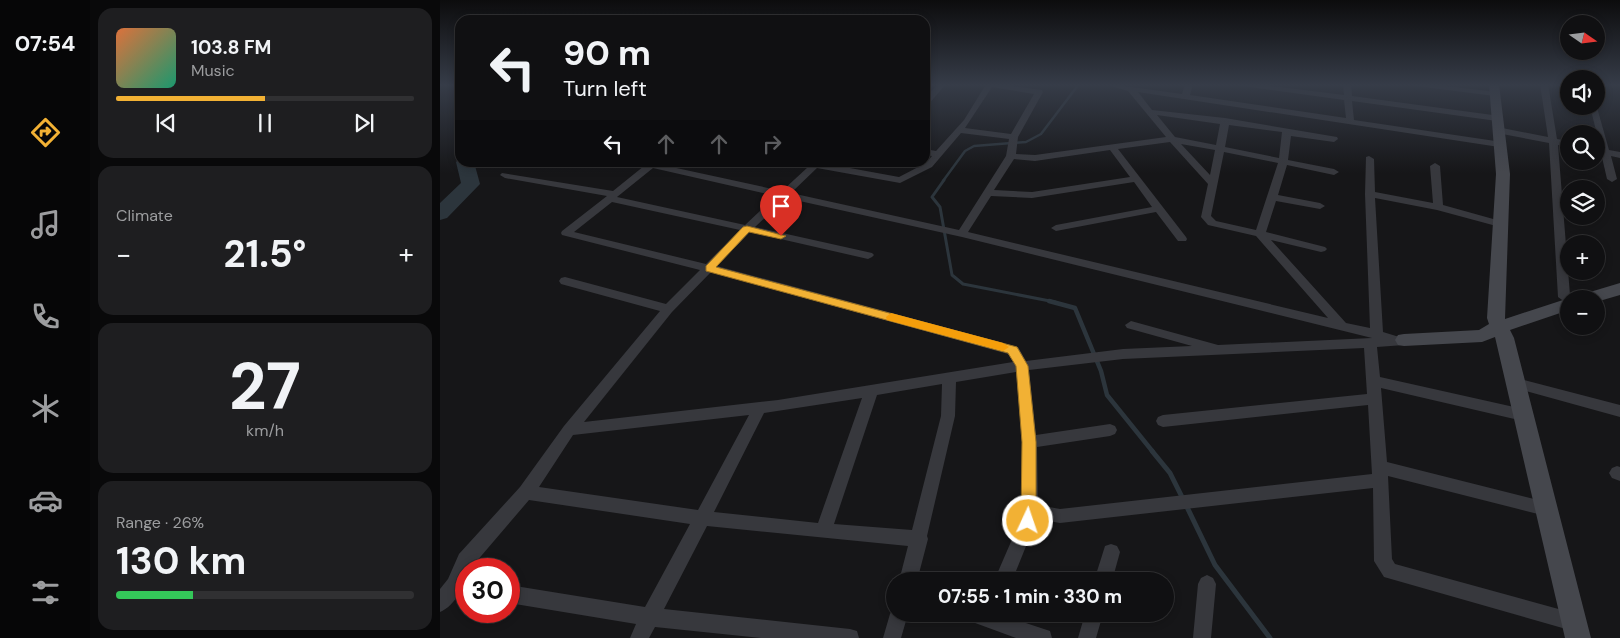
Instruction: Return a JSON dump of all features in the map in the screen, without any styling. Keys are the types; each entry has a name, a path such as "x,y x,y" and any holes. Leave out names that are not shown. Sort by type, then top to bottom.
{"main road":[{"path":"1497,114 1502,174 1496,291 1498,327 1505,338 1576,630"},
{"path":"1605,293 1620,289"},
{"path":"1404,340 1482,336 1498,327 1560,306"}],"street":[{"path":"930,164 960,130 970,114"},
{"path":"962,234 1012,153 1014,137 1027,114"},
{"path":"1151,114 1213,184"},
{"path":"1165,114 1285,130 1287,133 1334,140"},
{"path":"1300,114 1350,121 1498,131"},
{"path":"1350,114 1350,121"},
{"path":"1423,114 1498,131 1560,142"},
{"path":"1549,114 1553,141 1563,290"},
{"path":"1225,121 1206,217 1212,223 1321,250"},
{"path":"960,130 1014,137"},
{"path":"1260,234 1283,162 1287,133"},
{"path":"1012,153 1035,158 1172,139 1334,172"},
{"path":"1112,147 1182,239"},
{"path":"1605,152 1620,155"},
{"path":"930,153 938,154"},
{"path":"1369,159 1374,339 1373,381 1380,474 1383,561 1390,571 1576,630"},
{"path":"1605,163 1612,180"},
{"path":"1435,166 1438,207"},
{"path":"649,167 566,233 709,268 1012,350 1022,366 1029,442 1030,511 1028,521 1007,572"},
{"path":"666,167 783,195 928,226 1342,326 1374,339"},
{"path":"467,558 526,492 570,430 668,309 747,229 813,167"},
{"path":"820,167 900,180 925,167"},
{"path":"505,175 613,197 868,255"},
{"path":"989,192 1032,195 1135,179"},
{"path":"1370,194 1438,207 1500,224"},
{"path":"1273,197 1320,206"},
{"path":"1056,228 1158,208"},
{"path":"1260,234 1342,326"},
{"path":"565,281 668,309"},
{"path":"1131,325 1194,340 1221,350"},
{"path":"570,430 760,408 1022,366 1123,354 1221,350 1374,339 1404,340"},
{"path":"911,572 948,416 949,378"},
{"path":"1373,381 1524,415"},
{"path":"1516,383 1620,411"},
{"path":"822,531 871,390"},
{"path":"1163,421 1375,400"},
{"path":"639,638 760,408"},
{"path":"1029,442 1110,430"},
{"path":"1030,511 1060,516 1198,500 1380,474 1546,509"},
{"path":"526,492 703,518 920,539"},
{"path":"1106,572 1112,552"},
{"path":"1202,638 1207,584"},
{"path":"440,603 455,590"},
{"path":"520,596 650,617 850,638"},
{"path":"892,638 897,622"},
{"path":"1001,622 1043,638"},
{"path":"1087,638 1092,622"}],"waterway":[{"path":"943,181 965,151 974,146 1026,142 1041,134 1056,114"},
{"path":"440,214 471,184 466,167"},
{"path":"944,180 932,197 940,207 952,275 963,284 1055,302"},
{"path":"1049,301 1075,308 1101,371 1107,395 1153,452"},
{"path":"1152,451 1170,473 1183,499"},
{"path":"1186,505 1215,565 1270,638"}],"slow traffic":[{"path":"891,317 1003,347"}],"route":[{"path":"781,236 747,229 709,268 1012,350 1022,366 1029,442 1030,511 1028,521"}]}
